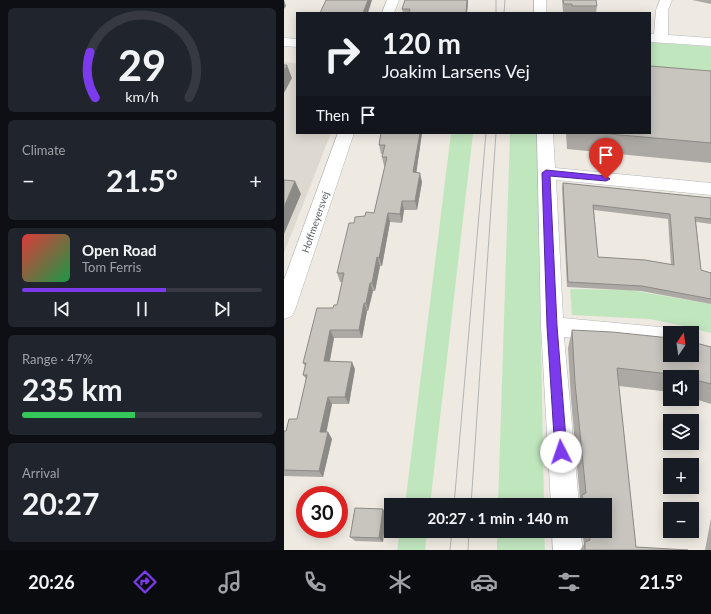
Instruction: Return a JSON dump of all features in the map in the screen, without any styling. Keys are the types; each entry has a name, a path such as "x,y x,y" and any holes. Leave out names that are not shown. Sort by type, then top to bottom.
{"street":[{"path":"388,12 393,0"},
{"path":"540,0 540,12"},
{"path":"666,0 655,38 711,42"},
{"path":"284,42 296,43"},
{"name":"Hoffmeyersvej","path":"284,310 346,134"},
{"path":"545,134 552,326 564,498"},
{"path":"546,173 711,189"},
{"path":"552,326 663,337"},
{"path":"567,538 568,550"}],"shaded area":[{"path":"284,62 296,63 296,134 331,134 284,253"}],"green space":[{"path":"651,42 711,47 711,75 651,70"},
{"path":"451,134 473,134 431,498 406,498"},
{"path":"510,134 537,134 544,498 498,498"},
{"path":"570,289 630,290 711,304 711,333 699,330 699,326 683,326 649,319 572,315"},
{"path":"399,538 426,538 425,550 397,550"},
{"path":"497,538 544,538 545,550 497,550"}],"building":[{"path":"326,0 368,0 363,12 320,12"},
{"path":"405,0 467,0 466,12 409,12 410,9 402,9"},
{"path":"563,0 596,0 597,6 572,6 572,4 564,4"},
{"path":"651,66 711,71 711,143 609,134 651,134"},
{"path":"381,134 420,134 413,172 420,173 415,201 402,201 400,214 388,213 379,258 377,257 372,283 370,283 366,303 364,303 359,330 330,330 324,361 352,362 345,397 328,397 320,432 328,432 319,471 284,470 284,431 286,431 289,419 297,419 307,375 303,375 306,363 303,363 317,308 333,308 334,305 337,305 344,273 337,273 349,223 354,223 355,217 365,216 366,212 374,213 387,157 382,157 385,145 379,145"},
{"path":"284,180 295,181 284,207"},
{"path":"563,183 711,198 711,219 695,217 701,270 711,273 711,299 642,286 568,282","holes":["593,205 670,214 674,265 645,260 598,257"]},
{"path":"572,330 663,337 663,362 699,362 699,344 711,347 711,384 699,381 699,370 663,370 663,373 617,368 636,547 688,550 585,550 585,542 590,540 590,538 612,538 612,498 582,498 582,495 586,493 575,383"},
{"path":"355,508 383,509 379,538 350,537"}],"tram line":[{"path":"496,0 496,12"},
{"path":"504,12 505,0"},
{"path":"455,498 486,134"},
{"path":"471,498 496,134"},
{"path":"450,550 451,538"},
{"path":"468,550 469,538"}],"route":[{"path":"561,452 552,326 546,173 606,179"}]}
